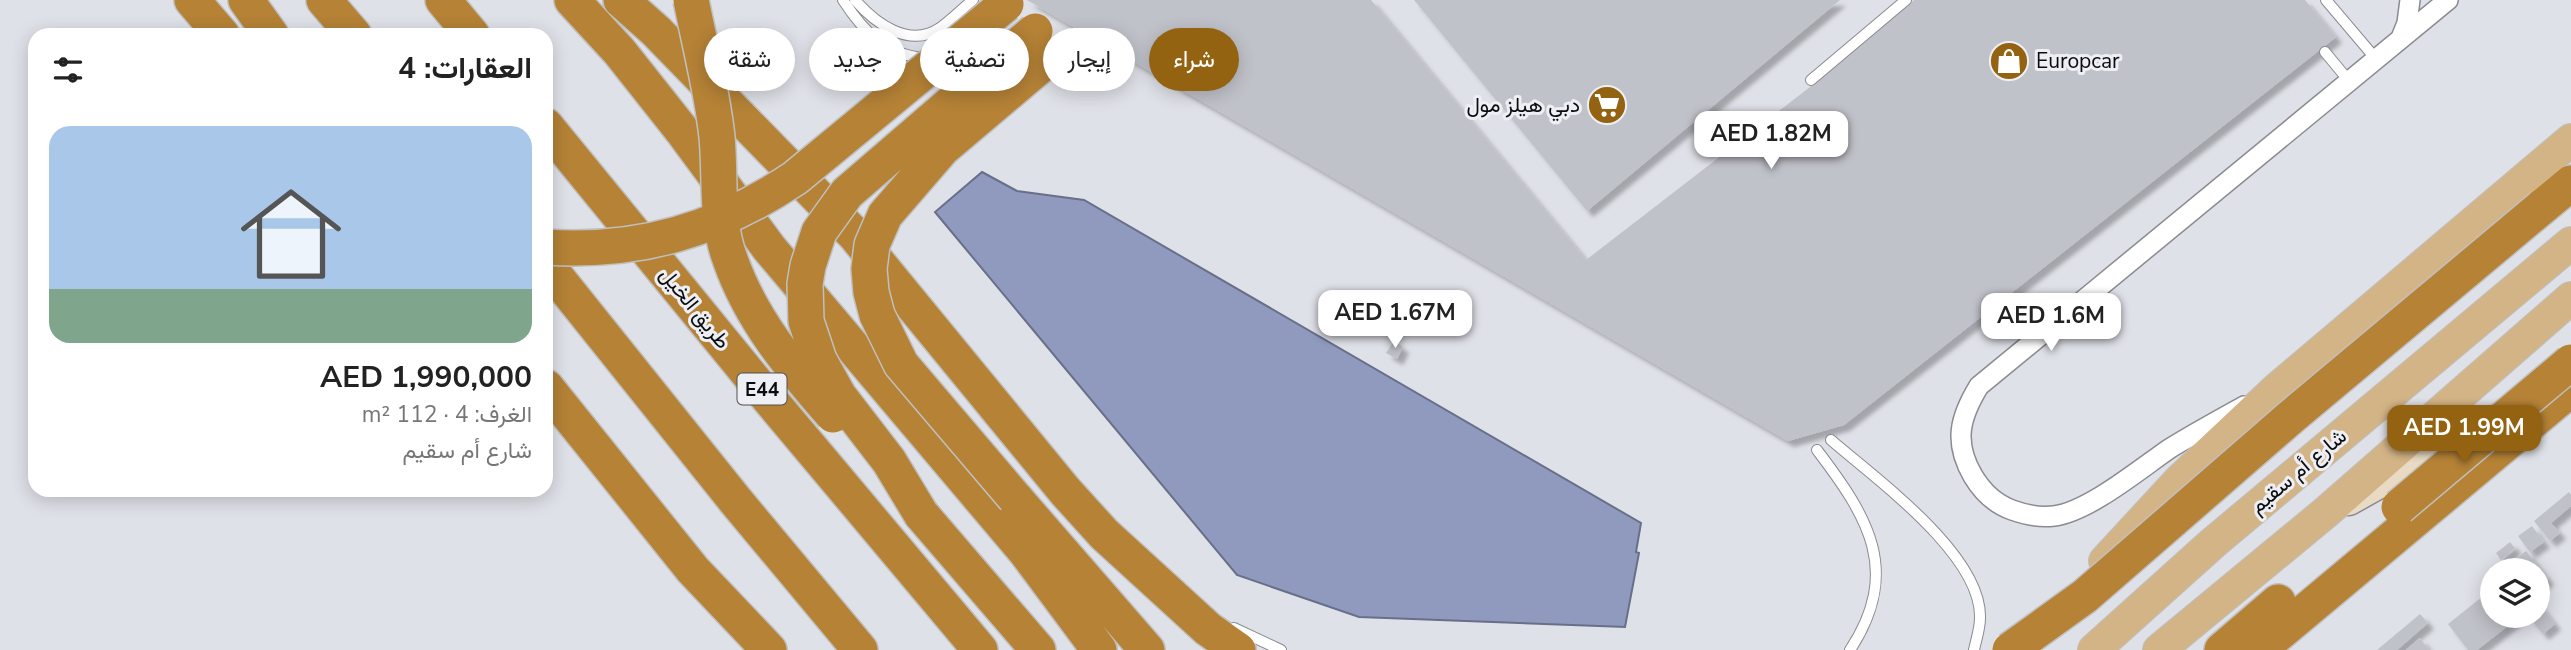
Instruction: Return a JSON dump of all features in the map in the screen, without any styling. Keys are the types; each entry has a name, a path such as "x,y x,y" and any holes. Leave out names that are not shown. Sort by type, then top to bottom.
{"highway":[{"path":"192,0 216,28"},
{"path":"246,0 266,28"},
{"path":"324,0 348,28"},
{"path":"443,0 466,28"},
{"path":"572,0 652,92 769,248 1026,552 1099,650"},
{"path":"621,0 656,31 855,235 1065,491 1104,534 1208,629 1227,632"},
{"path":"691,0 717,136 723,232 729,257 743,292 761,325 786,360 1038,650"},
{"path":"921,514 889,461 839,396 819,360 806,321 805,284 808,266 818,232 847,194 1013,23"},
{"path":"553,248 585,250 638,245 729,216 763,199 795,178 1013,23"},
{"path":"1013,23 942,149 880,225 872,245 869,269 871,292 877,315 901,364 1147,650"},
{"name":"طريق الخيل","path":"553,135 761,389 980,650"},
{"path":"2010,650 2085,596 2291,417 2571,183"},
{"path":"553,273 735,500 860,650"},
{"path":"2222,650 2571,363"},
{"path":"2259,650 2571,389"},
{"path":"553,396 693,570 769,650"},
{"path":"693,570 714,617 738,650"}],"main road":[{"path":"2023,650 2178,482 2278,388 2571,140"},
{"name":"شارع أم سقيم","path":"2094,650 2213,543 2571,243"},
{"path":"2159,650 2325,513 2571,298"},
{"path":"2325,513 2457,441 2571,363"}],"street":[{"path":"2400,39 2407,23 2410,0"},
{"path":"2278,388 2170,449 2081,508 2055,516 2027,516 2001,506 1980,489 1966,465 1960,437 1965,410 1979,386 2448,0"}],"lane":[{"path":"843,0 853,16 881,44 913,58 939,58 964,51 1013,23"},
{"path":"855,0 888,29 904,35 1013,23"},
{"path":"1811,80 1906,0"},
{"path":"2326,0 2376,59"},
{"path":"2325,52 2349,81"},
{"path":"1831,440 1918,516 1963,565 1972,582 1981,617 1973,650"},
{"path":"1817,450 1857,507 1870,534 1877,563 1877,578 1870,609 1850,650"},
{"path":"1227,632 1281,650"}],"water":[{"path":"982,172 1017,191 1084,200 1641,523 1636,552 1639,553 1625,627 1359,617 1237,575 935,212"}],"building":[{"path":"1027,0 1371,0 1586,260 1810,87 1914,0 2305,0 2336,37 1844,425 1788,441 1184,91 1239,91 1239,28 1149,28 1149,71 1135,63 1135,28 1075,28"},
{"name":"دبي هيلز مول","path":"1414,0 1840,0 1587,211"},
{"path":"1394,341 1403,347 1397,359 1386,353"},
{"path":"2569,492 2571,506 2551,523 2560,533 2550,541 2534,521"},
{"path":"2532,526 2544,542 2530,552 2518,536"},
{"path":"2510,542 2515,548 2503,558 2500,558 2496,553"},
{"path":"2526,551 2532,558 2517,558"},
{"path":"2480,599 2480,628 2505,628 2477,650 2468,650 2448,624"},
{"path":"2420,614 2428,623 2397,650 2377,650"},
{"path":"2550,618 2555,624 2543,634 2538,628 2550,628"},
{"path":"2420,638 2429,650 2406,650"}],"place":[{"name":"Europcar","path":"2009,61"},
{"name":"دبي هيلز مول","path":"1607,105"}]}
